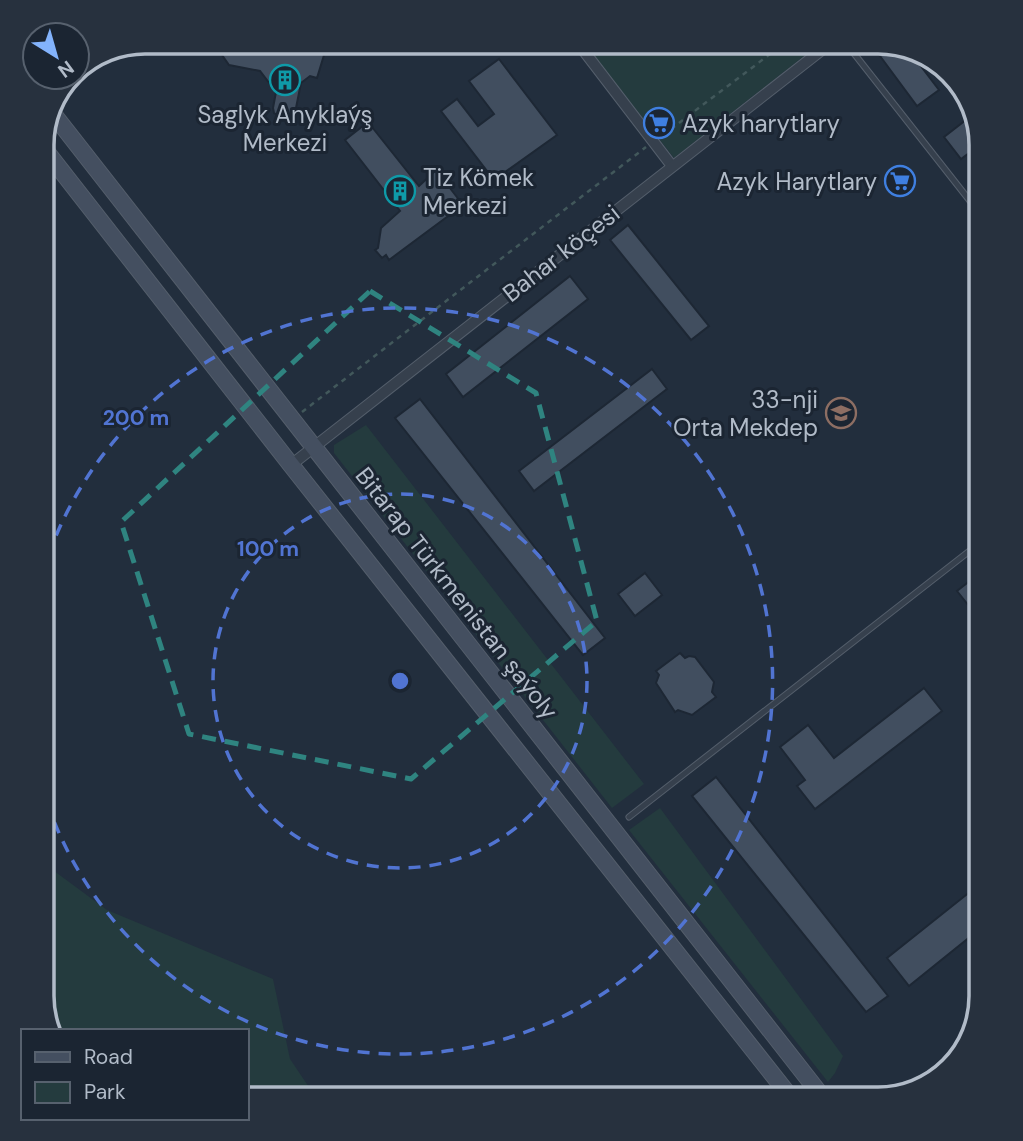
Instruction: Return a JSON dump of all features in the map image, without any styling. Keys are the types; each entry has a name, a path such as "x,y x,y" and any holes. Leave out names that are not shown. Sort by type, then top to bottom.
{"main road":[{"name":"Bitarap Türkmenistan şaýoly","path":"58,120 815,1087"},
{"name":"Bitarap Türkmenistan şaýoly","path":"54,161 290,465 782,1087"}],"street":[{"path":"587,54 672,166"},
{"name":"Bahar köçesi","path":"290,465 817,54"}],"lane":[{"path":"854,54 969,200"},
{"path":"629,817 969,551"}],"path":[{"path":"292,420 770,54"}],"highlighted area":[{"path":"370,291 536,393 597,621 411,779 189,734 121,522"}],"green space":[{"path":"592,54 807,54 674,158"},
{"path":"366,425 644,784 612,808 334,453 334,445"},
{"path":"660,808 843,1056 828,1082 629,830"},
{"path":"54,871 107,910 273,979 290,1059 309,1087 248,1087 248,1029 61,1029 54,995"}],"building":[{"name":"Saglyk Anyklaýş Merkezi","path":"324,54 317,78 310,76 301,83 295,113 289,118 274,113 276,92 260,71 229,65 222,55"},
{"path":"880,56 895,56 921,66 939,90 917,106"},
{"path":"499,59 557,135 494,180 441,111 457,99 478,126 494,114 469,81"},
{"path":"965,121 969,153 961,159 944,137"},
{"name":"Tiz Kömek Merkezi","path":"368,122 419,186 436,170 463,205 389,260 386,255 382,258 375,250 378,248 381,228 400,211 345,140"},
{"path":"628,225 709,326 691,340 610,240"},
{"path":"570,276 588,299 463,397 446,374"},
{"path":"652,369 667,389 534,491 519,471"},
{"path":"420,399 605,638 583,655 395,418"},
{"path":"645,573 662,595 635,616 618,594"},
{"path":"969,582 969,606 957,591"},
{"path":"680,653 685,658 695,657 714,682 712,692 716,697 692,715 678,710 675,712 656,683 659,675 656,671"},
{"path":"924,688 942,711 815,809 797,786 805,780 780,747 808,725 834,758"},
{"path":"716,777 888,996 866,1012 692,796"},
{"path":"969,893 969,938 909,986 887,958"}],"place":[{"name":"Saglyk Anyklaýş Merkezi","path":"285,80"},
{"name":"Azyk harytlary","path":"659,123"},
{"name":"Azyk Harytlary","path":"900,181"},
{"name":"Tiz Kömek Merkezi","path":"400,191"},
{"name":"33-nji Orta Mekdep","path":"841,413"}]}
